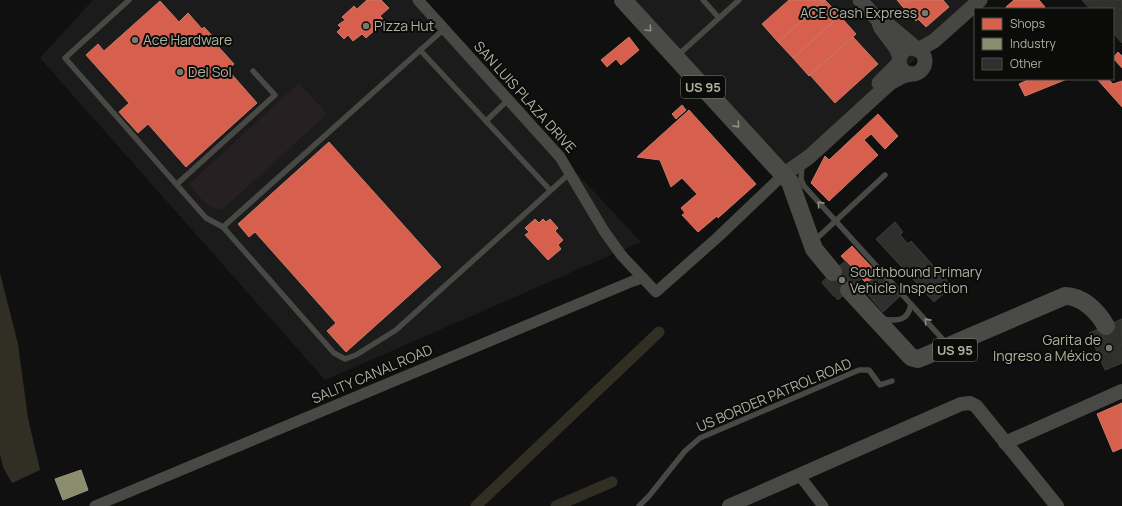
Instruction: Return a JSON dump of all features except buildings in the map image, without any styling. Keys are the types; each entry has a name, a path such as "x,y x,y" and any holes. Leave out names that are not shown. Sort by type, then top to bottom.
{"highway":[{"name":"US 95","path":"622,0 787,180 815,252 833,272"},
{"name":"US 95","path":"849,289 911,357 915,358 949,346 1065,296 1071,296 1089,305 1106,326"}],"main road":[{"path":"860,0 878,20 881,28 896,48 903,71 911,74"},
{"path":"787,180 804,151 900,60 905,50 912,48 917,49 934,41 980,0"},
{"path":"878,20 886,23 917,49 924,57 924,66"},
{"path":"787,180 803,161 890,83 903,76 920,72 949,36 954,24"}],"street":[{"name":"SAN LUIS PLAZA DRIVE","path":"418,0 560,157 604,230 622,256 643,278"},
{"path":"643,278 656,292 718,237 787,180"},
{"name":"SALITY CANAL ROAD","path":"95,506 643,278"},
{"path":"1005,442 1122,391"},
{"path":"729,506 961,404 970,403 976,406 1057,506"},
{"path":"799,476 823,506"}],"lane":[{"path":"129,0 65,58 206,218 223,227 334,353 345,359 356,356 396,330 570,172"},
{"path":"703,0 719,18"},
{"path":"675,57 739,0"},
{"path":"223,227 444,29"},
{"path":"420,50 550,190"},
{"path":"177,184 276,95 253,71"},
{"path":"486,121 509,99"},
{"path":"803,161 800,173 804,186 949,346"},
{"path":"812,242 885,175"},
{"path":"876,319 899,320 903,318 910,310 911,304"},
{"name":"US BORDER PATROL ROAD","path":"639,506 685,452 700,438 859,370 869,370 880,385 892,381"}],"shaded area":[{"path":"93,0 415,0 641,242 325,380 40,58"},
{"path":"621,0 981,0 785,177"},
{"path":"299,83 327,114 223,209 217,209 208,205 199,197 189,184"},
{"path":"0,273 18,344 28,418 40,470 12,483 3,467 0,454"}],"waterway":[{"path":"476,506 659,332"},
{"path":"556,506 612,482"}],"tunnel":[{"path":"1100,0 1108,8"},
{"path":"1114,15 1122,23"},
{"path":"839,267 855,284"},
{"path":"828,277 844,295"},
{"path":"1106,326 1122,361"},
{"path":"1117,350 1122,348"}],"place":[{"name":"ACE Cash Express","path":"925,13"},
{"name":"Pizza Hut","path":"366,26"},
{"name":"Ace Hardware","path":"135,40"},
{"name":"Del Sol","path":"180,72"},
{"name":"Southbound Primary Vehicle Inspection","path":"842,280"},
{"name":"Garita de Ingreso a México","path":"1109,348"}]}
